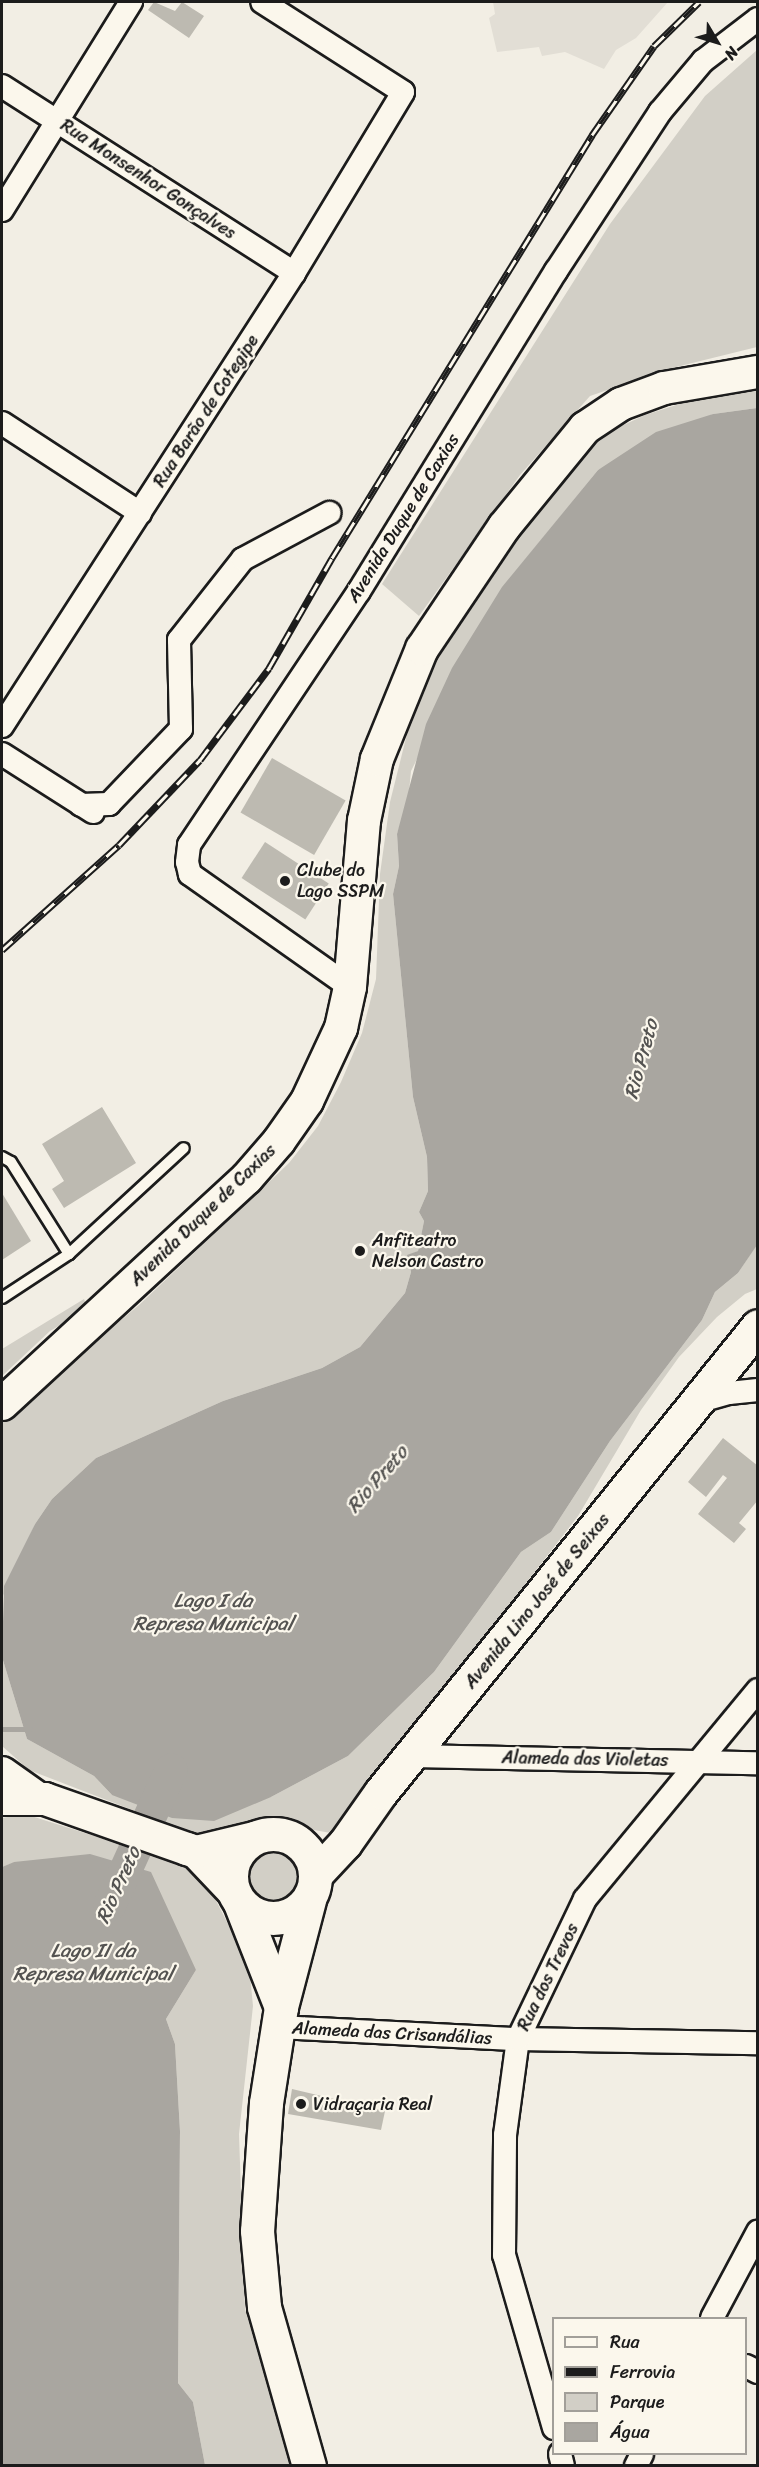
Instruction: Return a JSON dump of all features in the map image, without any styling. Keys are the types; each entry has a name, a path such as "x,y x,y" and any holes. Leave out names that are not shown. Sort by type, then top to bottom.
{"main road":[{"name":"Avenida Duque de Caxias","path":"2,1404 247,1178 279,1142 328,1061 341,1028 350,987 364,821 377,759 422,649 504,527 585,428 621,404 664,388 758,372"},
{"name":"Avenida Lino José de Seixas","path":"309,2466 264,2307 257,2230 261,2155 280,2017 312,1887 412,1756 758,1326"},
{"path":"2,1773 36,1797 192,1850 249,1912 275,1919 294,1913 312,1887 310,1856 297,1841 285,1835 258,1837 192,1850"},
{"path":"2,1799 36,1797"},
{"path":"236,1897 232,1865 238,1853 258,1837"},
{"name":"Avenida Lino José de Seixas","path":"236,1897 280,2017"}],"street":[{"path":"2,210 131,2"},
{"name":"Rua Barão de Cotegipe","path":"2,726 294,273 403,92 262,2"},
{"name":"Avenida Duque de Caxias","path":"350,987 190,874 186,862 189,845 358,591 556,271 660,112 703,62 758,19"},
{"name":"Rua Monsenhor Gonçalves","path":"2,86 294,273"},
{"path":"2,423 140,513"},
{"path":"2,754 88,809 109,804 181,729 179,640 243,559 329,513"},
{"path":"729,1362 736,1376 758,1390"},
{"path":"697,1402 722,1394 758,1390"},
{"name":"Rua dos Trevos","path":"552,2421 504,2255 505,2135 518,2039 585,1899 758,1690"},
{"name":"Alameda das Violetas","path":"412,1756 758,1763"},
{"name":"Alameda das Crisandálias","path":"280,2017 518,2039 758,2043"},
{"path":"713,2317 758,2232"}],"lane":[{"path":"2,1298 69,1254 184,1148"},
{"path":"2,1157 11,1162 69,1254"}],"shaded area":[{"path":"493,2 668,2 636,38 616,50 604,69 565,52 542,56 539,47 497,52 489,18 495,14"}],"green space":[{"path":"757,50 757,347 672,368 590,396 520,475 419,616 382,584 610,224 705,96"},
{"path":"757,391 757,408 713,414 598,470 503,587 411,771 408,802 397,834 399,866 393,894 413,1097 427,1157 428,1191 419,1212 424,1221 418,1251 407,1256 411,1272 405,1293 360,1347 322,1368 223,1401 96,1458 52,1499 35,1524 2,1598 2,1419 139,1305 289,1163 318,1126 341,1082 362,1033 376,979 380,874 390,802 411,718 436,656 480,587 582,455 615,429 645,415 689,401"},
{"path":"757,1244 757,1289 745,1294 717,1317 679,1357 641,1410 578,1516 336,1830 331,1833 268,1822 205,1838 29,1770 2,1746 2,1657 27,1739 94,1776 112,1795 271,1797 348,1756 434,1672 521,1552 551,1532 610,1441 702,1320 715,1292 738,1273"},
{"path":"84,1299 88,1309 50,1331 2,1376 2,1349"},
{"path":"25,1814 189,1866 206,1881 249,1965 253,2006 239,2134 245,2309 291,2465 205,2465 193,2402 178,2383 180,2131 175,2044 166,2019 196,1970 15,1862 2,1867 2,1818"},
{"path":"267,1842 281,1842 293,1847 302,1856 307,1875 305,1888 298,1899 281,1908 267,1908 255,1903 246,1894 241,1882 241,1868 246,1856 255,1847"}],"water":[{"name":"Lago I da Represa Municipal","path":"757,408 757,1245 738,1273 715,1292 702,1320 610,1441 551,1532 521,1552 434,1672 348,1756 271,1797 214,1821 172,1818 112,1795 94,1776 27,1739 2,1657 4,1586 35,1524 52,1499 96,1458 223,1401 322,1368 360,1347 405,1293 411,1272 407,1255 418,1251 424,1221 419,1212 428,1191 427,1157 413,1097 393,894 399,866 397,834 426,724 452,668 502,587 598,470 656,432 713,414"},
{"name":"Lago II da Represa Municipal","path":"90,1854 151,1872 196,1970 166,2019 175,2044 180,2131 178,2383 193,2402 205,2465 2,2465 2,1867 14,1862"}],"building":[{"path":"154,2 175,11 182,2 204,16 189,38 148,10"},
{"path":"272,758 346,800 314,855 240,813"},
{"name":"Clube do Lago SSPM","path":"265,842 329,883 305,919 242,878"},
{"path":"102,1107 136,1163 64,1208 52,1189 64,1181 42,1144"},
{"path":"2,1193 31,1241 2,1260"},
{"path":"723,1438 758,1466 758,1500 739,1523 746,1529 734,1543 698,1514 727,1478 723,1475 706,1497 688,1482"},
{"path":"292,2089 385,2111 381,2130 288,2114"}],"waterway":[{"path":"2,1729 30,1729"},
{"name":"Rio Preto","path":"109,1905 171,1769"}],"railway":[{"path":"2,950 119,845 200,760 269,668 332,558 592,135 654,46 699,2"}],"place":[{"name":"Clube do Lago SSPM","path":"285,881"},
{"name":"Anfiteatro Nelson Castro","path":"360,1251"},
{"name":"Vidraçaria Real","path":"301,2104"}]}
